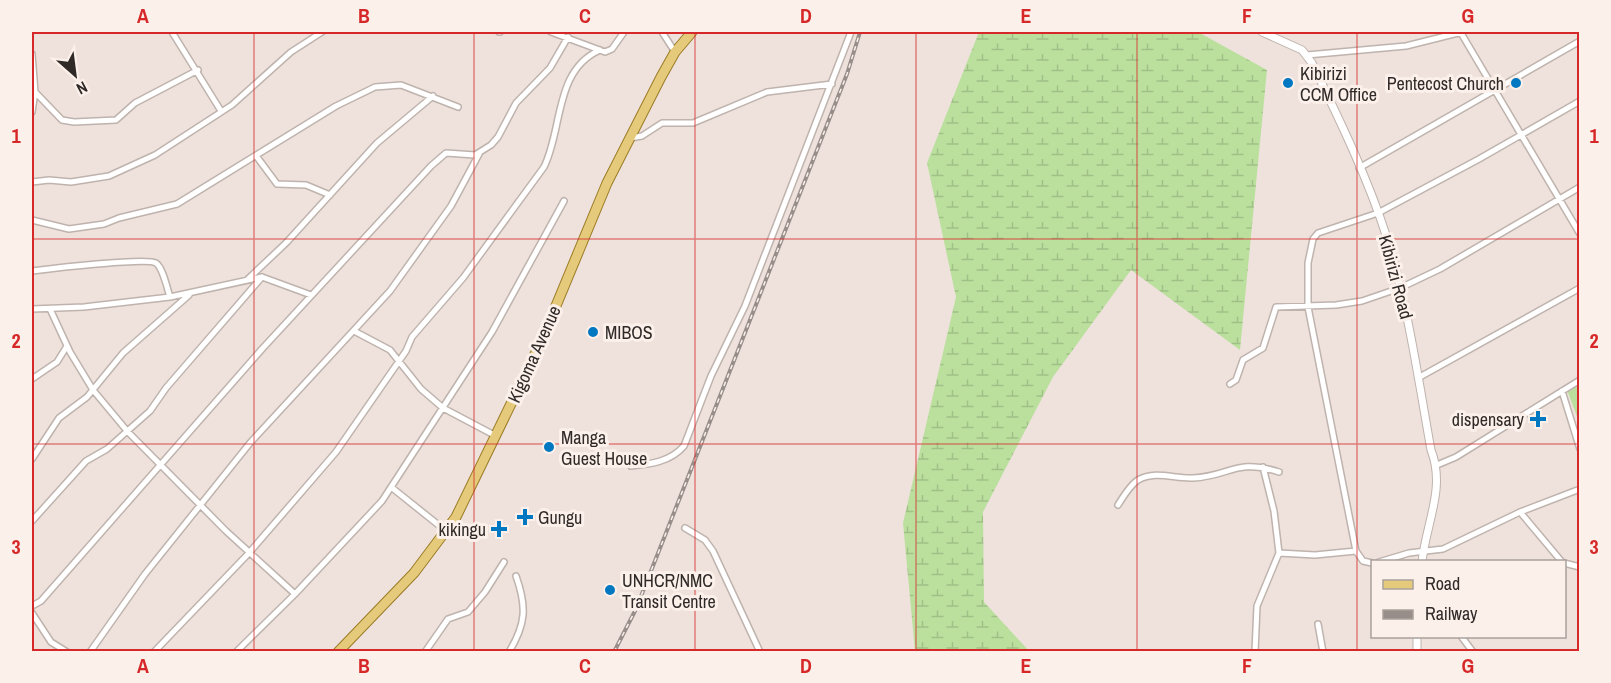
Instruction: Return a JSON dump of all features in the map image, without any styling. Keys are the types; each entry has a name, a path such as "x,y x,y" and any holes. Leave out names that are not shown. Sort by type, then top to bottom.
{"main road":[{"name":"Kigoma Avenue","path":"338,651 414,573 446,531 496,436 541,342 592,215 675,52 692,32"}],"street":[{"path":"172,32 198,70 221,111"},
{"path":"32,182 49,180 71,182 125,170 190,134 231,105 303,42 321,32"},
{"path":"551,32 608,52 624,32"},
{"path":"663,32 675,52"},
{"path":"631,466 661,461 673,456 684,446 711,376 745,306 850,32"},
{"path":"1262,32 1307,55 1406,46 1462,32 1580,234"},
{"path":"90,651 145,574 202,507 250,443 390,291 441,220 478,154 498,137 516,103 550,68 568,37"},
{"path":"1359,168 1580,41"},
{"path":"154,651 249,553 336,452 398,362 412,337 463,278 543,167 550,155 562,97 581,61 600,50"},
{"path":"32,54 35,93 32,112"},
{"name":"Kibirizi Road","path":"1307,55 1378,213 1400,288 1431,450 1437,465 1436,499 1422,560"},
{"path":"35,93 62,120 112,121 135,103 198,70"},
{"path":"630,138 642,136 662,123 693,123 721,113 760,93 832,84"},
{"path":"32,220 69,229 104,224 177,204 257,157 336,106 375,87 401,85 458,106"},
{"path":"247,280 286,243 377,143 433,96"},
{"path":"1371,563 1363,561 1356,551 1308,307 1306,280 1314,239 1326,228 1378,213 1521,136 1580,101"},
{"path":"32,606 41,601 394,204 445,154 478,154"},
{"path":"257,157 277,184 306,185 330,195"},
{"path":"1230,384 1236,380 1244,360 1263,348 1276,307 1308,307 1362,301 1400,288 1440,269 1580,187"},
{"path":"236,651 368,518 391,487 492,332 564,201"},
{"path":"32,271 64,266 118,264 130,260 151,261 159,266 170,297"},
{"path":"32,309 170,297 262,277 311,296"},
{"path":"32,521 87,460 128,432 150,411 172,381 262,277"},
{"path":"1418,378 1580,288"},
{"path":"32,459 59,418 93,390 123,353 190,293"},
{"path":"50,309 67,346 93,390 128,432 249,553 295,594"},
{"path":"354,331 383,345 421,389 443,408 496,436"},
{"path":"32,379 57,362 67,346"},
{"path":"1437,465 1456,457 1580,380"},
{"path":"1562,391 1580,449"},
{"path":"1119,506 1131,486 1147,477 1160,474 1191,478 1237,467 1263,467 1279,472"},
{"path":"1256,651 1257,606 1279,553 1274,511 1263,467"},
{"path":"391,487 446,531"},
{"path":"1383,560 1452,545 1520,512 1580,489"},
{"path":"1520,512 1561,560"},
{"path":"685,528 705,540 713,551 760,651"},
{"path":"1279,553 1315,555 1356,551"},
{"path":"424,651 448,619 468,612 485,592 504,562"},
{"path":"509,651 522,626 523,597 516,576"},
{"path":"32,613 51,642 67,651"},
{"path":"1318,624 1323,651"},
{"path":"1463,638 1473,651"}],"green space":[{"path":"979,32 1198,32 1267,70 1240,350 1131,270 1053,377 983,512 984,602 1029,651 915,651 903,523 956,297 927,163"},
{"path":"1579,385 1579,422 1567,390"}],"railway":[{"path":"614,652 636,609 847,74 860,32"}],"place":[{"name":"Kibirizi CCM Office","path":"1288,83"},
{"name":"Pentecost Church","path":"1516,83"},
{"name":"MIBOS","path":"593,332"},
{"name":"dispensary","path":"1538,419"},
{"name":"Manga Guest House","path":"549,447"},
{"name":"Gungu","path":"525,517"},
{"name":"kikingu","path":"499,529"},
{"name":"UNHCR/NMC Transit Centre","path":"610,590"}]}
